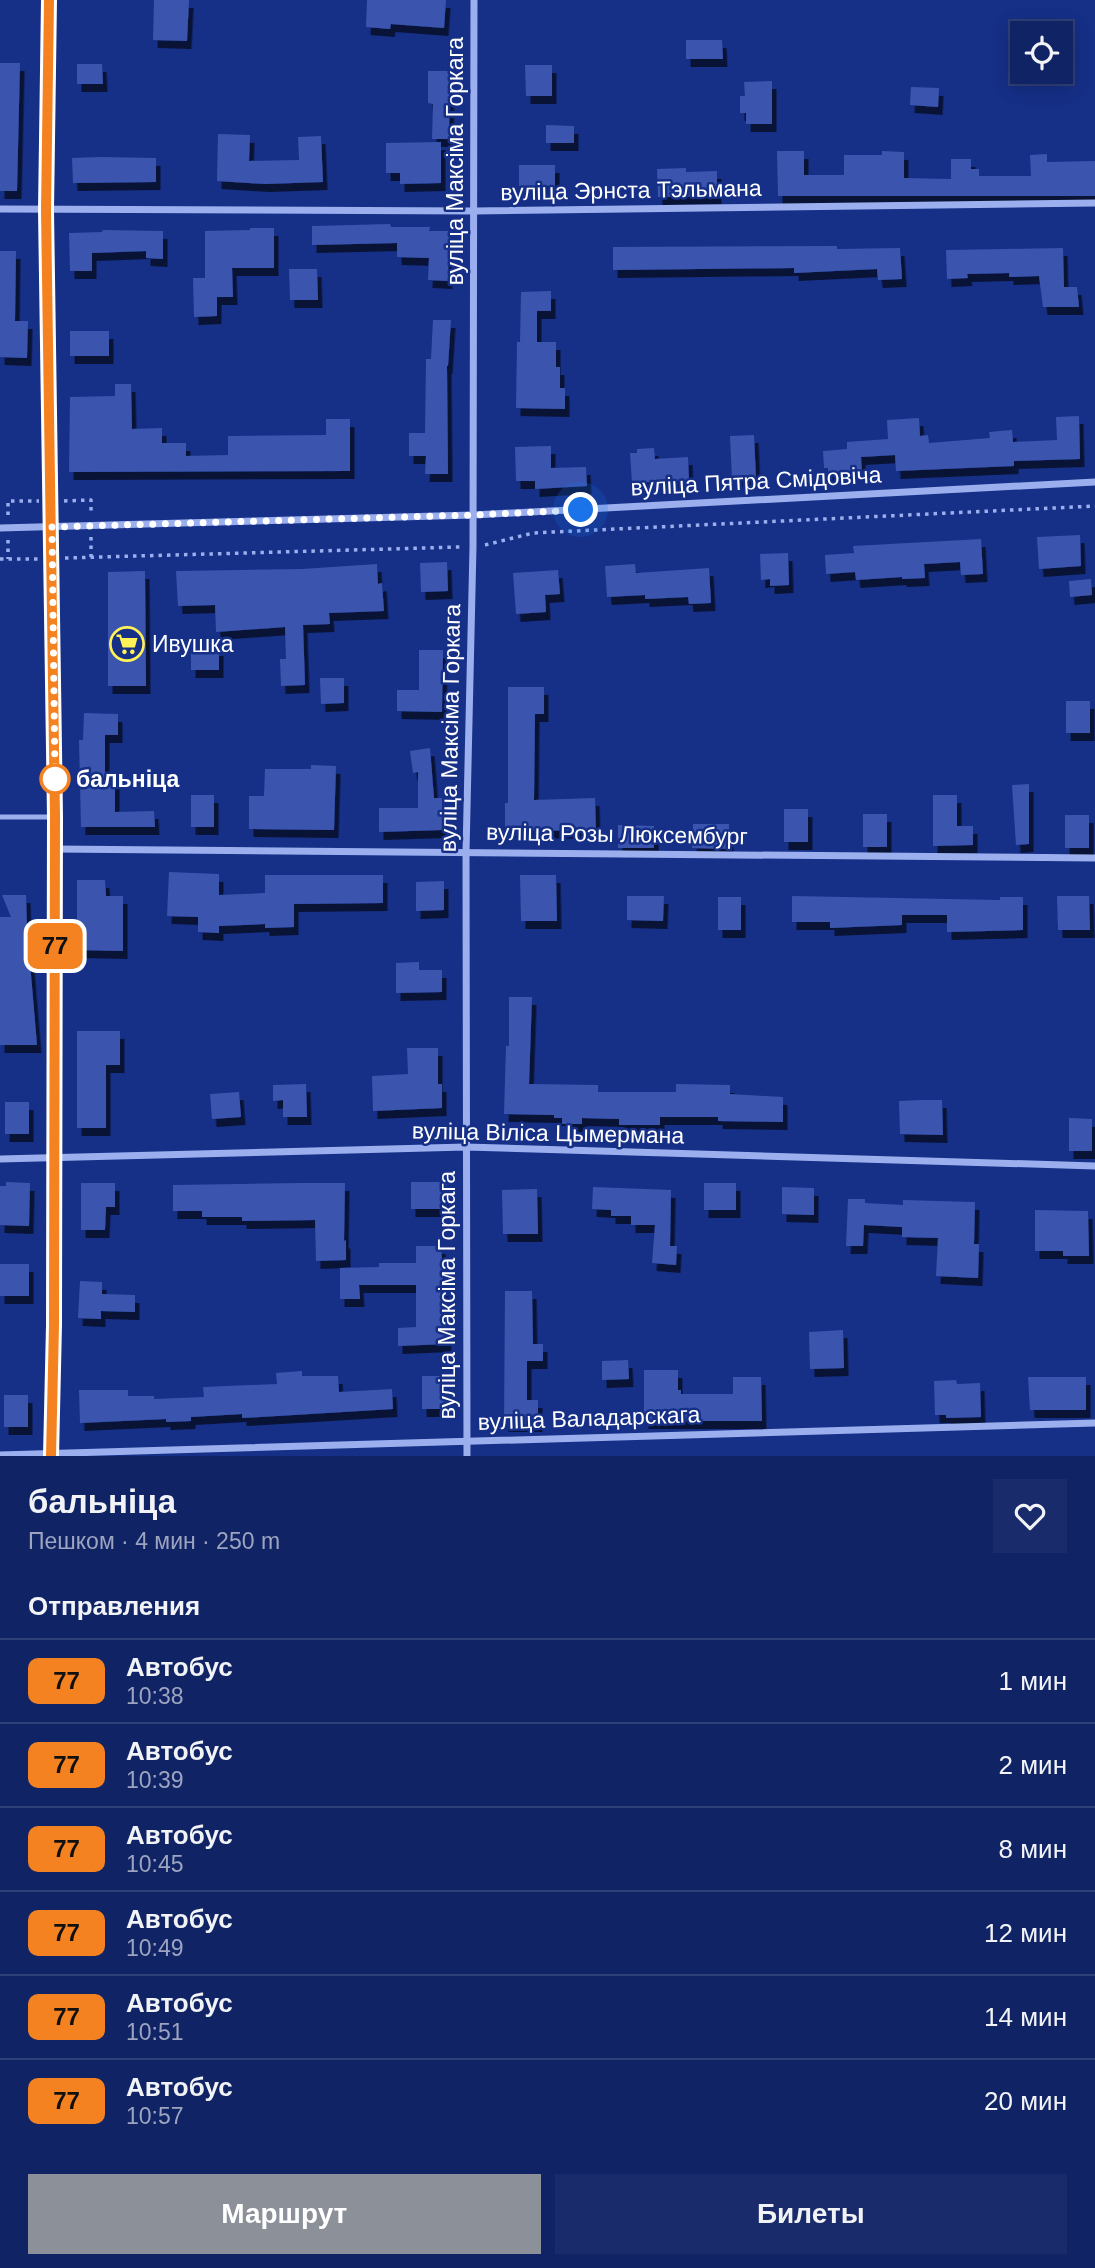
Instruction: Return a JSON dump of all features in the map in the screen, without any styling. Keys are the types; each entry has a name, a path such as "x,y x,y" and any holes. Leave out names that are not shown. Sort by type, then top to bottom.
{"street":[{"path":"49,0 46,210 55,817 55,1158 51,1455"},
{"name":"вуліца Максіма Горкага","path":"467,1456 466,852 473,515 474,0"},
{"name":"вуліца Эрнста Тэльмана","path":"0,209 475,211 1095,203"},
{"name":"вуліца Пятра Смідовіча","path":"0,528 473,515 1095,482"},
{"name":"вуліца Розы Люксембург","path":"55,849 1095,858"},
{"name":"вуліца Віліса Цымермана","path":"0,1159 466,1147 1095,1166"},
{"name":"вуліца Валадарскага","path":"0,1455 1095,1423"}],"lane":[{"path":"0,817 55,817"}],"path":[{"path":"66,501 91,500"},
{"path":"8,501 35,501"},
{"path":"486,545 533,533 1095,506"},
{"path":"66,558 454,548"},
{"path":"0,559 31,559"}],"building":[{"path":"154,0 189,0 187,41 153,40"},
{"path":"367,0 446,0 444,28 391,24 390,29 366,27"},
{"path":"686,40 722,40 723,59 686,59"},
{"path":"0,63 20,63 17,191 0,191"},
{"path":"77,64 102,64 103,84 77,84"},
{"path":"525,65 552,65 552,96 526,96"},
{"path":"428,71 450,71 449,139 432,139 433,104 428,103"},
{"path":"772,81 772,124 746,124 746,113 740,113 740,96 745,96 744,82"},
{"path":"911,87 939,88 938,107 910,105"},
{"path":"546,125 574,126 574,143 546,143"},
{"path":"218,134 250,135 249,161 299,160 298,137 321,136 323,182 265,184 217,181"},
{"path":"441,142 441,183 400,184 400,173 386,173 386,143"},
{"path":"777,151 804,151 804,175 844,175 844,155 882,155 882,151 904,152 904,178 951,179 951,159 971,159 971,169 979,169 979,176 1031,176 1030,155 1047,154 1047,162 1095,161 1095,196 778,196"},
{"path":"72,158 156,158 156,182 73,183"},
{"path":"519,165 555,165 555,186 519,186"},
{"path":"686,168 686,172 717,171 717,196 658,197 657,169"},
{"path":"390,224 391,227 430,227 429,231 449,231 448,281 428,280 429,258 397,257 397,243 312,245 312,226"},
{"path":"274,228 274,268 232,268 233,297 217,297 217,316 194,317 193,278 205,278 205,231"},
{"path":"103,230 163,231 163,259 146,258 146,251 92,253 92,271 70,271 69,233"},
{"path":"837,246 837,249 900,248 902,279 878,280 877,269 794,273 794,268 613,270 613,247"},
{"path":"1063,248 1064,287 1077,287 1079,307 1043,307 1039,276 1009,277 1009,273 967,274 968,278 947,279 946,250"},
{"path":"0,251 16,251 15,321 28,321 27,358 0,357"},
{"path":"289,269 317,269 318,300 290,300"},
{"path":"551,291 551,311 537,311 537,342 556,342 556,367 560,367 560,388 565,388 565,409 516,408 521,292"},
{"path":"433,320 451,320 447,366 448,474 425,474 426,456 409,456 409,433 425,433 426,359 431,359"},
{"path":"70,331 109,331 109,356 70,356"},
{"path":"115,384 131,384 132,429 162,428 162,443 186,443 186,456 228,455 228,436 326,435 326,419 350,419 350,471 69,472 70,397 115,396"},
{"path":"1079,416 1080,459 1014,461 1014,466 896,471 895,455 861,457 862,473 828,474 828,468 824,468 823,451 847,449 847,442 888,439 887,420 919,418 920,436 928,435 929,443 990,438 989,432 1012,430 1013,442 1057,440 1056,417"},
{"path":"754,435 756,478 732,479 730,436"},
{"path":"551,446 551,468 586,467 587,486 535,489 535,481 516,481 515,447"},
{"path":"654,448 655,459 688,457 689,480 632,483 630,453 637,453 637,449"},
{"path":"1080,535 1081,566 1039,569 1037,537"},
{"path":"981,539 983,574 961,575 960,562 924,564 925,578 856,580 855,572 826,574 825,555 854,553 853,546"},
{"path":"788,553 789,585 770,586 770,579 761,580 760,554"},
{"path":"447,562 448,591 421,592 420,563"},
{"path":"377,564 378,584 382,583 384,611 329,613 330,624 303,625 305,685 281,686 280,659 286,659 285,627 216,632 215,605 178,606 176,571 302,569"},
{"path":"635,564 636,573 709,568 711,603 689,604 688,597 607,597 605,566"},
{"path":"558,570 560,594 545,595 546,612 516,614 513,573"},
{"name":"Ивушка","path":"145,571 146,686 108,686 108,572"},
{"path":"1091,579 1092,595 1070,597 1069,581"},
{"path":"191,648 219,648 219,670 191,670"},
{"path":"419,650 443,650 442,712 397,711 397,690 419,690"},
{"path":"320,678 344,678 344,703 321,704"},
{"path":"508,687 544,687 544,714 535,714 534,800 595,798 596,831 505,830 505,803 508,803"},
{"path":"1066,701 1090,701 1090,733 1066,733"},
{"path":"84,713 118,714 118,735 105,735 105,780 115,779 115,812 154,811 155,827 81,827 79,740 83,740"},
{"path":"430,748 434,798 442,798 442,830 379,832 379,808 418,808 418,772 413,773 410,751"},
{"path":"311,765 336,766 334,830 249,829 249,796 264,796 265,769 311,769"},
{"path":"1029,784 1029,844 1016,845 1012,785"},
{"path":"191,795 214,795 214,827 191,827"},
{"path":"933,795 957,795 957,826 973,826 973,845 933,846"},
{"path":"784,809 808,809 808,842 784,842"},
{"path":"863,814 887,814 887,847 863,847"},
{"path":"1065,815 1089,815 1089,848 1065,848"},
{"path":"693,824 729,824 729,849 692,848"},
{"path":"618,825 654,826 654,848 618,848"},
{"path":"169,872 219,874 219,895 265,893 265,875 383,875 383,903 294,904 294,927 265,928 265,924 219,926 219,933 198,932 198,917 167,916"},
{"path":"520,875 556,875 557,921 521,921"},
{"path":"77,880 105,880 106,896 123,896 123,951 77,950"},
{"path":"444,881 444,910 416,911 416,882"},
{"path":"2,895 26,895 37,1045 0,1045 0,917 11,917"},
{"path":"627,896 664,896 663,921 627,920"},
{"path":"792,896 1000,900 1000,897 1023,897 1023,930 947,932 947,915 902,915 902,925 830,928 830,922 792,922"},
{"path":"1057,896 1089,896 1090,930 1058,930"},
{"path":"718,897 741,897 741,930 718,930"},
{"path":"419,962 419,970 442,970 442,992 396,993 396,963"},
{"path":"509,997 532,997 529,1084 598,1085 598,1092 676,1092 676,1084 730,1085 730,1094 783,1097 783,1122 718,1121 718,1117 660,1117 660,1125 619,1125 619,1119 582,1118 582,1124 562,1124 562,1118 554,1118 554,1115 504,1114"},
{"path":"77,1031 120,1031 120,1065 106,1065 106,1128 77,1128"},
{"path":"407,1048 438,1048 438,1084 442,1084 442,1108 373,1111 372,1076 408,1074"},
{"path":"306,1084 307,1117 283,1117 283,1100 273,1101 273,1085"},
{"path":"239,1092 241,1117 212,1119 210,1094"},
{"path":"942,1100 943,1135 900,1134 899,1101"},
{"path":"5,1102 29,1102 29,1134 5,1134"},
{"path":"1069,1118 1092,1119 1092,1151 1069,1151"},
{"path":"6,1182 30,1183 29,1226 0,1225 0,1186 6,1186"},
{"path":"411,1182 447,1182 447,1209 411,1209"},
{"path":"81,1183 115,1183 115,1207 106,1207 105,1230 81,1230"},
{"path":"345,1183 346,1260 316,1261 315,1220 242,1221 242,1217 202,1217 202,1211 173,1211 173,1185"},
{"path":"704,1183 736,1183 736,1210 704,1210"},
{"path":"593,1187 671,1190 670,1246 677,1246 676,1265 652,1263 655,1225 631,1225 631,1216 611,1216 611,1210 592,1209"},
{"path":"782,1187 814,1188 814,1215 782,1214"},
{"path":"537,1189 538,1234 503,1234 502,1190"},
{"path":"848,1199 865,1199 865,1203 903,1205 903,1200 975,1202 974,1244 979,1244 978,1278 936,1276 938,1238 902,1237 902,1227 864,1225 863,1246 846,1246"},
{"path":"1035,1210 1088,1211 1089,1256 1063,1256 1063,1251 1035,1251"},
{"path":"416,1246 441,1246 447,1344 398,1346 398,1328 416,1327 416,1285 359,1285 360,1299 340,1299 340,1268 379,1267 379,1263 416,1263"},
{"path":"0,1264 29,1264 29,1296 0,1296"},
{"path":"80,1281 102,1282 102,1294 135,1295 135,1312 101,1311 101,1319 78,1318"},
{"path":"505,1291 532,1291 533,1344 543,1344 543,1361 527,1361 527,1400 538,1400 538,1424 504,1424"},
{"path":"843,1330 844,1368 810,1369 809,1332"},
{"path":"628,1360 629,1379 602,1380 602,1361"},
{"path":"644,1370 678,1370 678,1390 681,1390 681,1394 733,1394 733,1377 761,1377 762,1421 644,1421"},
{"path":"302,1371 302,1376 338,1376 339,1392 392,1389 393,1409 242,1418 242,1414 191,1417 191,1421 166,1422 166,1419 80,1423 79,1390 128,1390 128,1396 154,1396 154,1399 204,1397 203,1387 277,1384 276,1373"},
{"path":"422,1376 445,1376 445,1409 422,1409"},
{"path":"1028,1377 1086,1377 1086,1410 1030,1410"},
{"path":"956,1380 957,1384 980,1383 981,1417 946,1418 946,1415 935,1415 934,1381"},
{"path":"4,1395 28,1395 28,1427 4,1427"}],"bus line":[{"name":"77","path":"49,0 46,210 55,817 54,1325 51,1456"}],"place":[{"name":"Ивушка","path":"127,644"},
{"name":"бальніца","path":"55,779"}],"route":[{"path":"55,779 52,527 581,510"}]}
